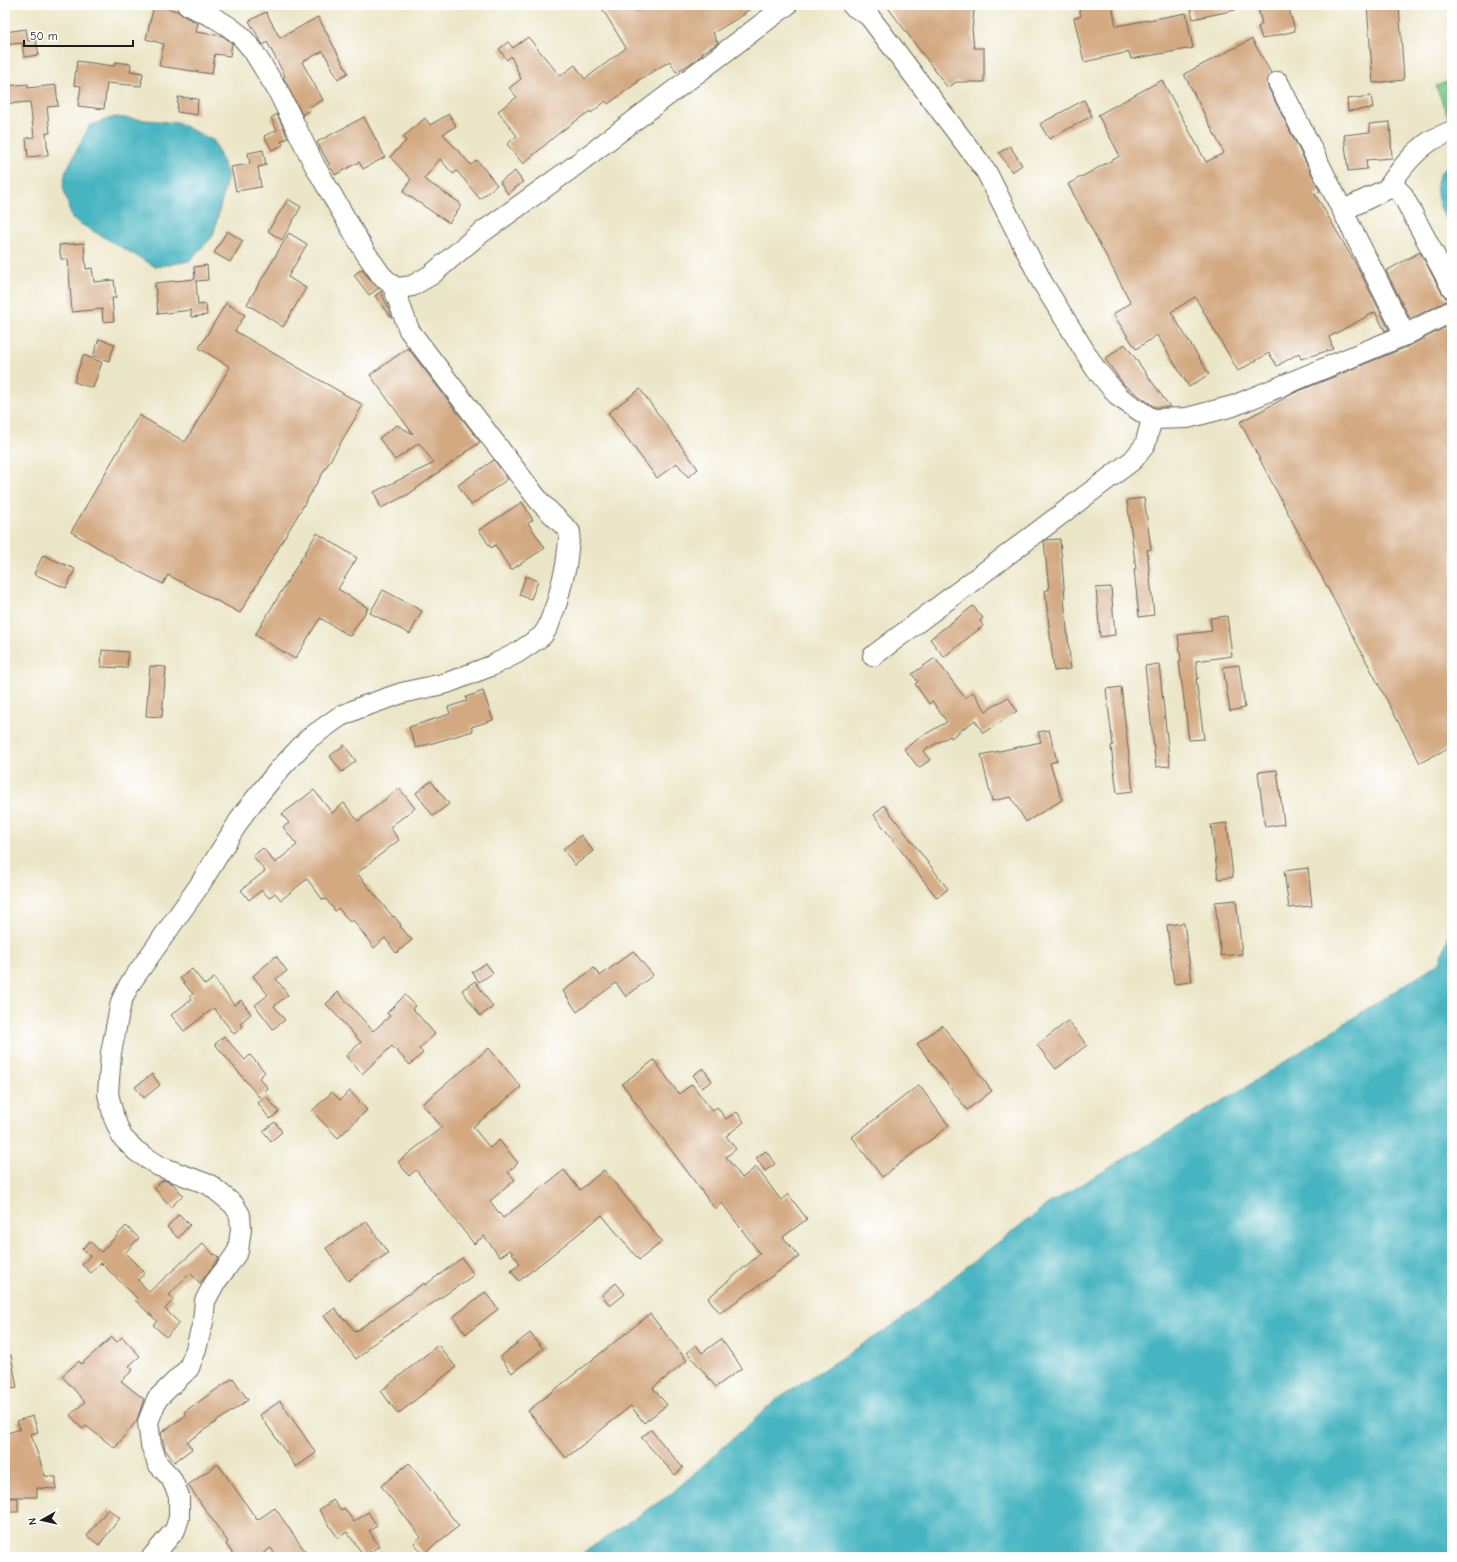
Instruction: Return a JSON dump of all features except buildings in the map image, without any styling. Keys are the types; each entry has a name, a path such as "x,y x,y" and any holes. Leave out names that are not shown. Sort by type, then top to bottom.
{"street":[{"path":"187,5 214,12 240,35 252,49 278,91 315,166 365,252 381,275 393,286 398,288 412,286 431,275 477,236 569,170 787,5"},
{"path":"852,5 869,16 986,171 1042,282 1095,368 1119,397 1152,419 1186,418 1233,406 1405,335 1452,311"},
{"path":"1278,82 1344,210 1405,335"},
{"path":"1387,189 1403,166 1416,153 1432,140 1452,131"},
{"path":"1344,210 1387,189 1396,188 1402,194 1452,288"},
{"path":"152,1557 175,1530 180,1518 179,1496 171,1478 158,1464 151,1445 148,1422 157,1399 189,1368 203,1322 205,1301 214,1284 238,1251 241,1229 240,1215 234,1205 210,1185 159,1166 136,1151 122,1137 114,1118 108,1094 111,1053 121,1002 129,985 199,886 244,813 278,771 308,739 339,717 359,708 402,693 447,683 491,666 517,653 542,636 548,626 557,602 566,566 570,532 540,502 410,330 393,286"},
{"path":"873,656 1133,460 1145,445 1152,419"}],"green space":[{"path":"1452,80 1452,121 1450,122 1436,86"}],"water":[{"path":"115,117 178,123 214,141 228,175 213,236 189,261 156,267 72,219 63,186 66,171 90,125"},
{"path":"1452,164 1452,227 1445,218 1440,207 1437,186 1441,173"},
{"path":"1452,926 1452,1551 1445,1557 577,1557 671,1494 781,1396 897,1323 1048,1204 1241,1090 1440,962"}]}
